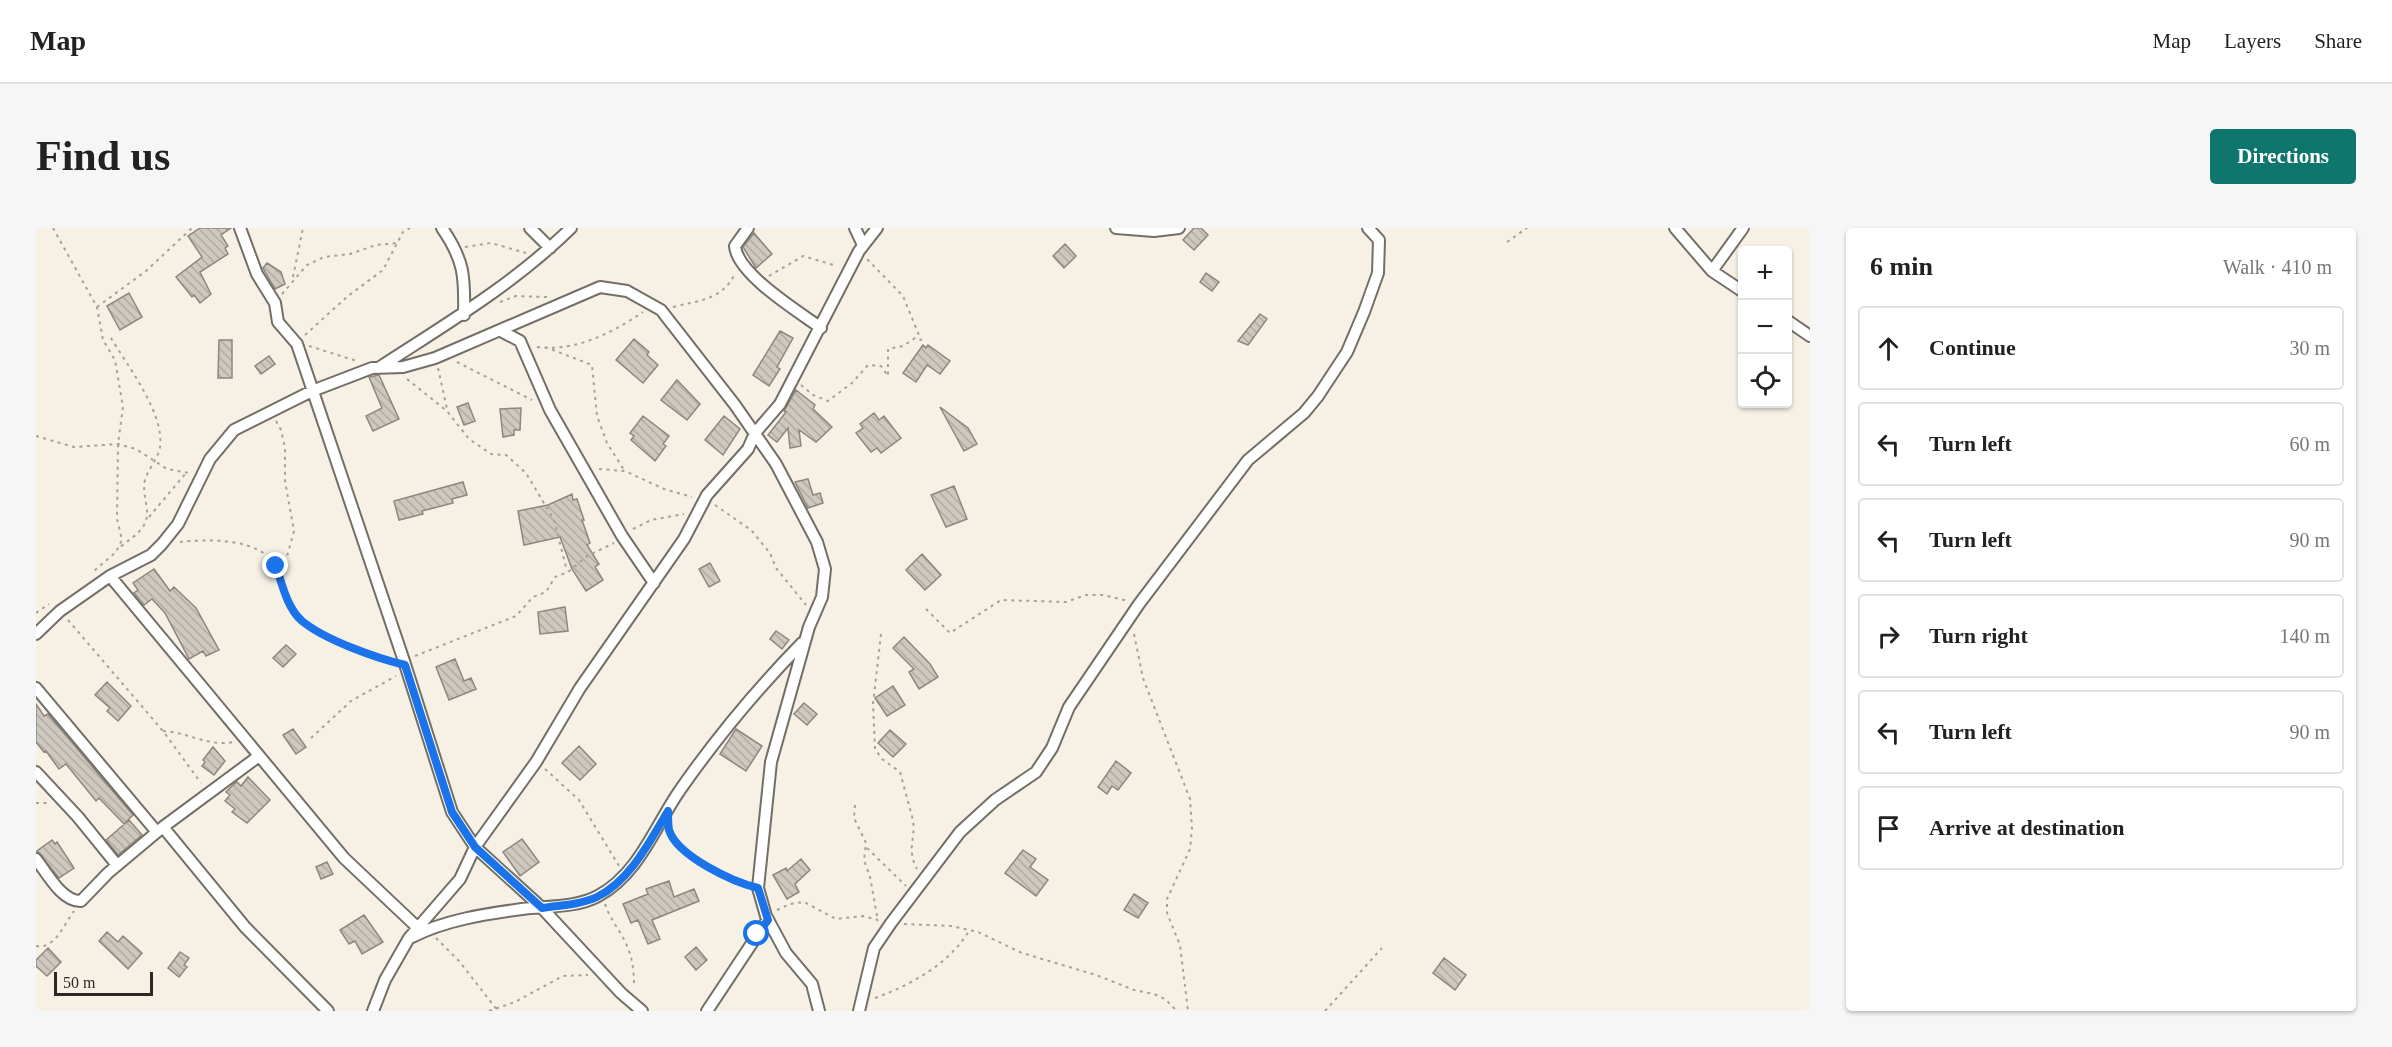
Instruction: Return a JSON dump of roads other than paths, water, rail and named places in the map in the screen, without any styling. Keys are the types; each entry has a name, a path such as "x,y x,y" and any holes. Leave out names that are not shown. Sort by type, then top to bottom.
{"street":[{"path":"240,228 257,274 275,303 278,322 297,344 406,666 444,793 452,812 475,847 542,908 639,1008"},
{"path":"442,228 457,250 462,264 465,284 464,315"},
{"path":"530,228 550,249"},
{"path":"36,634 60,611 110,576 151,555 162,544 178,524 220,443 234,430 312,391 380,367 464,315 550,249 571,228"},
{"path":"747,228 735,246 740,263 821,328"},
{"path":"855,228 861,248"},
{"path":"373,1011 385,980 409,938 422,928 460,879 475,847 536,762 580,688 684,539 704,500 748,449 755,433 780,404 821,328 848,270 861,248 877,228"},
{"path":"1116,228 1154,231 1179,228"},
{"path":"860,1009 874,948 879,939 960,832 995,800 1041,766 1069,706 1131,618 1139,603 1248,460 1304,413 1347,352 1378,273 1379,240 1368,228"},
{"path":"1675,228 1713,271 1738,288"},
{"path":"1713,271 1743,228"},
{"path":"380,367 403,368 435,358 600,287 627,291 657,308 755,433 776,464 818,542 825,569 822,597 808,627 771,762 758,888 767,917 786,953 812,984 819,1011"},
{"path":"1792,324 1810,336"},
{"path":"501,331 520,341 550,410 622,536 654,583"},
{"path":"110,576 344,858 422,928"},
{"path":"422,928 485,915 574,903 602,893 626,872 644,851 679,791 751,695 804,641"},
{"path":"36,688 246,927 328,1011"},
{"path":"36,859 66,896 73,901 81,901 117,865 159,829 259,756"},
{"path":"36,772 78,817 117,865"},
{"path":"707,1011 767,917"}]}
